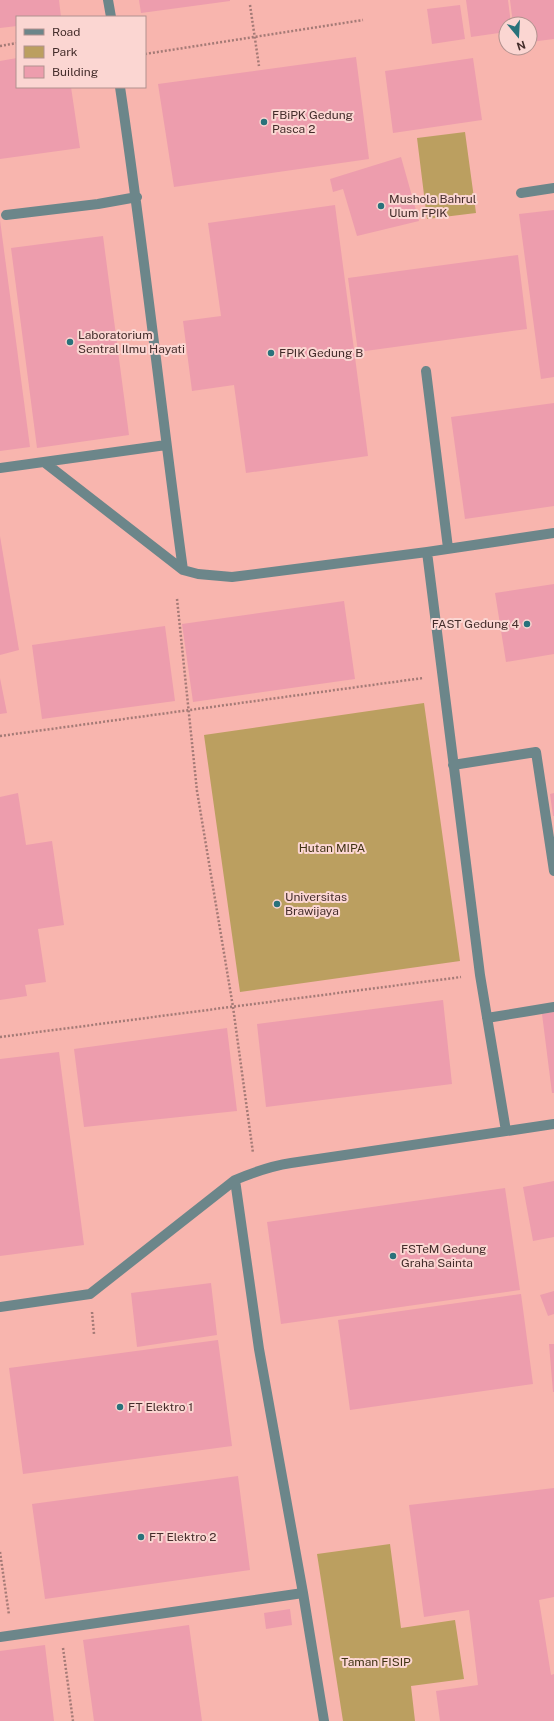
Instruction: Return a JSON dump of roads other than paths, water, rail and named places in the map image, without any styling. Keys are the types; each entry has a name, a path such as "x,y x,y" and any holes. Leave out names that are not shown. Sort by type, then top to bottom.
{"lane":[{"path":"108,0 111,16"},
{"path":"120,88 137,197 166,445 183,570"},
{"path":"521,193 554,188"},
{"path":"6,215 98,204 137,197"},
{"path":"426,371 448,548"},
{"path":"0,468 166,445"},
{"path":"44,462 183,570 198,574 232,577 427,552 554,533"},
{"path":"427,552 480,974 506,1131"},
{"path":"453,765 536,752 554,871"},
{"path":"487,1018 554,1007"},
{"path":"0,1307 90,1294 235,1180 274,1166 554,1124"},
{"path":"235,1180 260,1349 324,1721"},
{"path":"0,1637 303,1593"}],"place":[{"name":"FBiPK Gedung Pasca 2","path":"264,122"},
{"name":"Mushola Bahrul Ulum FPIK","path":"381,206"},
{"name":"Laboratorium Sentral Ilmu Hayati","path":"70,342"},
{"name":"FPIK Gedung B","path":"271,353"},
{"name":"FAST Gedung 4","path":"527,624"},
{"name":"Universitas Brawijaya","path":"277,904"},
{"name":"FSTeM Gedung Graha Sainta","path":"393,1256"},
{"name":"FT Elektro 1","path":"120,1407"},
{"name":"FT Elektro 2","path":"141,1537"}],"park label":[{"name":"Hutan MIPA","path":"332,848"},
{"name":"Taman FISIP","path":"376,1662"}]}
